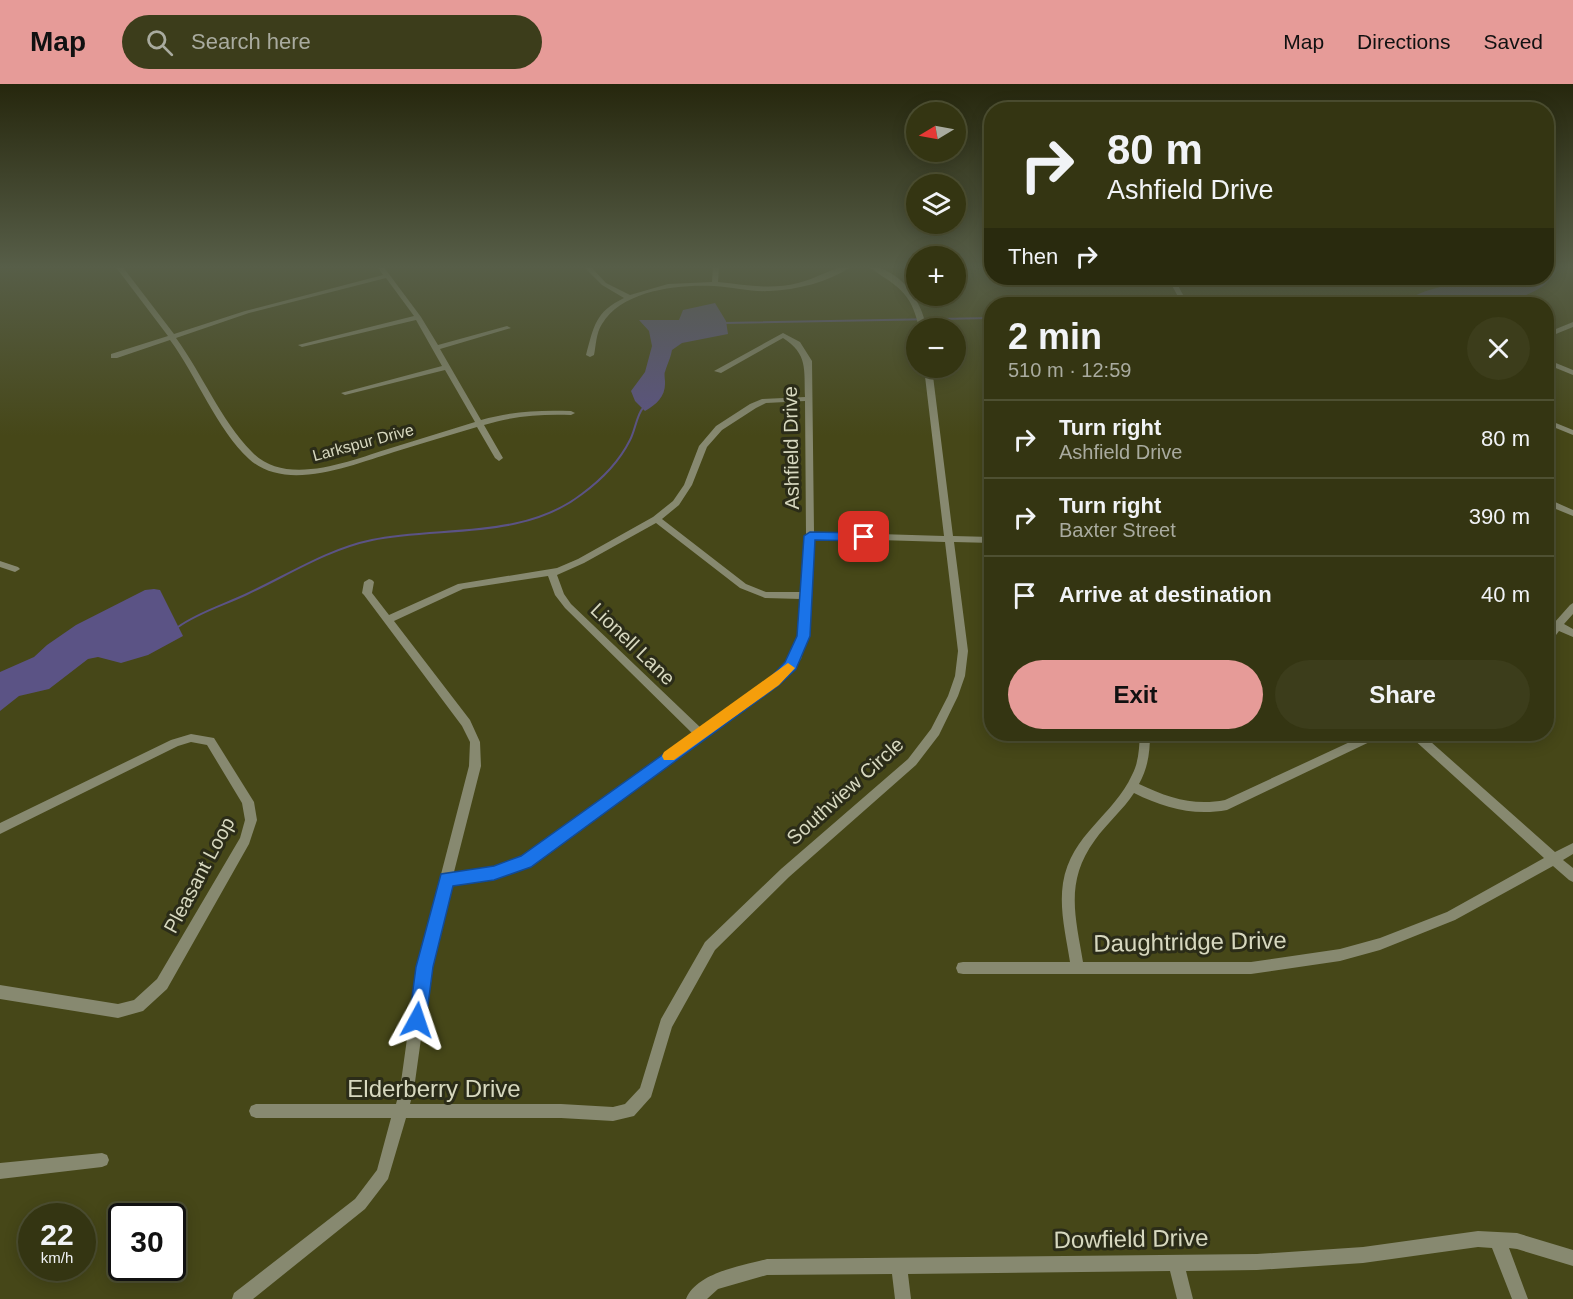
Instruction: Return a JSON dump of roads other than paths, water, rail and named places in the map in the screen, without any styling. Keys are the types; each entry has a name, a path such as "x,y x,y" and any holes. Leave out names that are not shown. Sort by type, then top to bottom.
{"street":[{"name":"Larkspur Drive","path":"160,323 244,447 258,463 273,470 312,472 333,468 520,413 571,412"},
{"path":"114,356 215,323"},
{"path":"302,345 394,323"},
{"path":"421,323 499,458"},
{"path":"590,355 600,323"},
{"path":"1554,332 1573,324"},
{"path":"437,348 507,328"},
{"name":"Ashfield Drive","path":"447,879 494,873 526,861 775,682 791,665 803,636 810,536 808,364 806,356 797,344 783,335 718,371"},
{"path":"1554,365 1573,373"},
{"path":"345,393 447,367"},
{"name":"Southview Circle","path":"614,1114 629,1111 646,1092 657,1052 674,1007 711,946 785,873 912,762 935,732 953,696 963,661 929,378"},
{"path":"388,620 460,586 552,573 580,561 656,519 684,492 703,446 719,428 765,401 808,399"},
{"path":"1554,425 1573,433"},
{"path":"1554,505 1573,513"},
{"path":"656,519 743,586 765,595 805,596"},
{"path":"810,536 984,540"},
{"path":"0,564 15,569"},
{"name":"Lionell Lane","path":"552,573 560,595 568,606 700,734"},
{"path":"240,1299 369,1195 387,1163 407,1089 424,967 475,766 475,742 466,723 367,593 369,582"},
{"path":"1554,631 1573,607"},
{"path":"1559,626 1573,633"},
{"name":"Pleasant Loop","path":"0,829 175,742 191,738 210,741 248,802 251,814 245,840 162,984 147,1000 118,1011 0,992"},
{"path":"1077,967 1069,910 1071,873 1082,846 1134,787 1145,754 1145,741"},
{"path":"1134,787 1183,807 1214,808 1227,805 1361,741"},
{"path":"1423,741 1573,876"},
{"name":"Daughtridge Drive","path":"963,968 1251,968 1340,955 1380,944 1451,916 1573,848"},
{"name":"Elderberry Drive","path":"256,1111 401,1113 561,1111 614,1114"},
{"path":"0,1171 102,1160"},
{"name":"Dowfield Drive","path":"694,1299 714,1282 767,1267 1257,1262 1362,1255 1478,1239 1517,1241 1573,1258"},
{"path":"1497,1239 1520,1299"},
{"path":"1176,1263 1185,1299"},
{"path":"899,1266 903,1299"}],"waterway":[{"path":"724,323 740,323"},
{"path":"178,627 194,617 247,594 308,563 356,544 398,536 508,525 534,519 559,509 589,489 615,463 626,448 643,408"}]}
